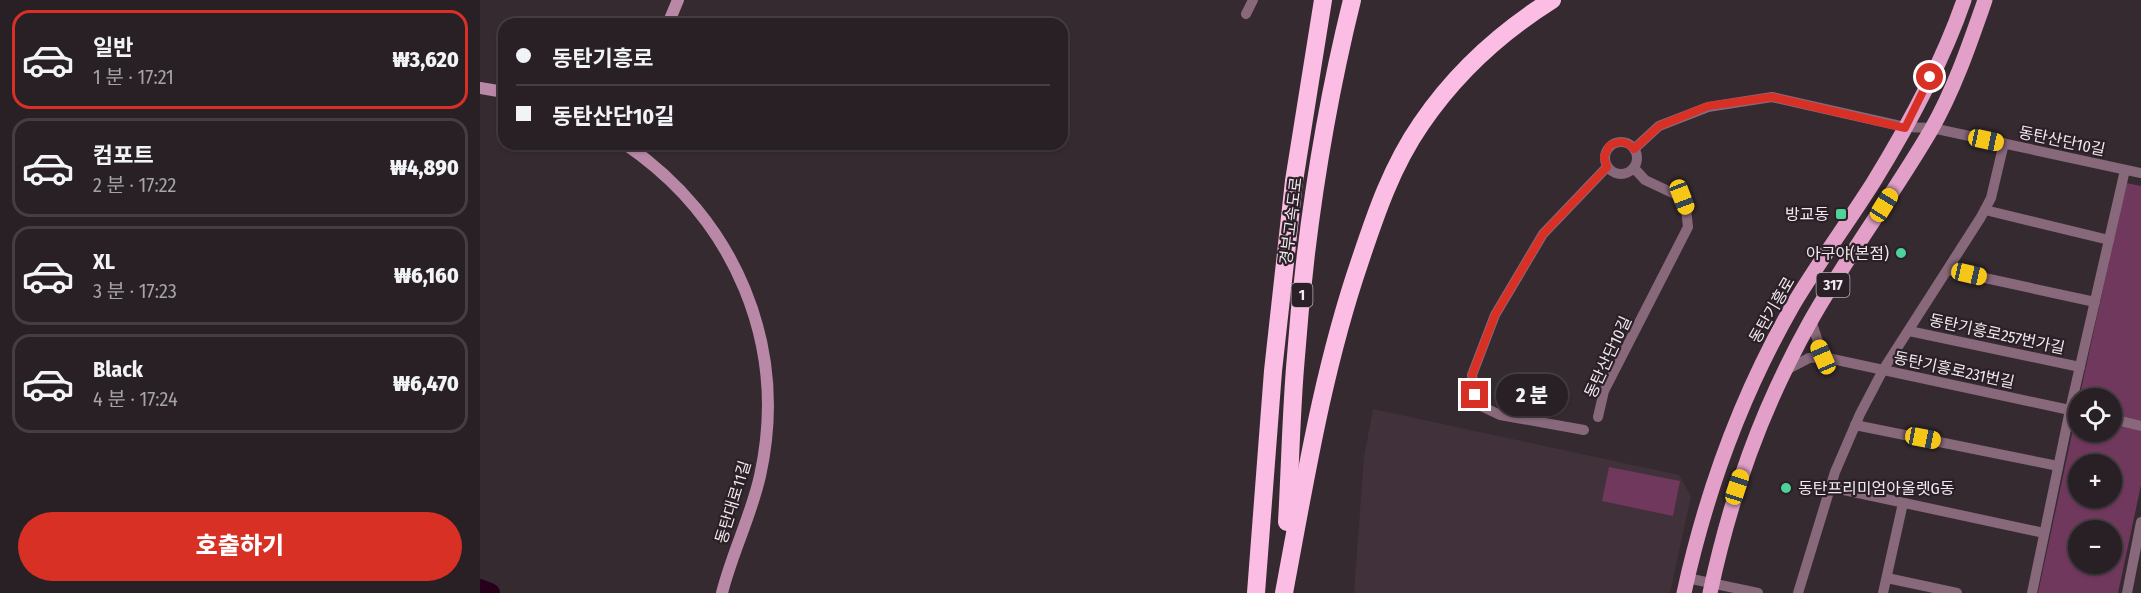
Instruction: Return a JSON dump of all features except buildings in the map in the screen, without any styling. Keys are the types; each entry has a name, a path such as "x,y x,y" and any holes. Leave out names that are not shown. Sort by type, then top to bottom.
{"highway":[{"name":"경부고속도로","path":"1256,593 1273,370 1289,223 1303,115 1323,0"},
{"name":"경부고속도로","path":"1284,593 1295,368 1304,272 1318,163 1352,0"},
{"path":"1284,593 1331,354 1349,293 1387,186 1421,124 1448,90 1494,42 1525,17 1552,0"}],"main road":[{"name":"동탄기흥로","path":"1686,585 1717,473 1751,387 1794,303 1873,183 1905,128 1964,0"},
{"name":"317","path":"1711,588 1724,532 1743,470 1783,372 1811,320 1932,128 1967,50 1986,0"}],"street":[{"path":"670,18 678,0"},
{"path":"1246,14 1253,0"},
{"path":"480,88 498,91"},
{"name":"동탄산단10길","path":"1634,149 1659,126 1708,106 1772,97 1905,128 1932,128 2141,173"},
{"path":"1620,142 1634,149 1637,159 1630,172 1620,175 1607,167 1604,157 1609,146 1620,142"},
{"name":"동탄기흥로257번가길","path":"1798,593 1830,488 1856,425 1883,370 1985,210 1991,198 2004,143"},
{"name":"동탄대로11길","path":"633,150 680,188 712,228 744,289 761,344 768,405 764,453 753,501 722,593"},
{"path":"1584,430 1500,415 1481,406 1475,395 1472,375 1495,315 1543,234 1607,167"},
{"name":"동탄산단10길","path":"1598,417 1604,392 1688,227 1682,197 1645,180 1634,168"},
{"path":"2077,388 2094,302 2125,170"},
{"path":"1985,210 2109,240"},
{"path":"1948,270 2094,302"},
{"path":"1783,372 1809,358 1823,357 1811,320"},
{"name":"동탄기흥로257번가길","path":"1909,331 2080,367"},
{"name":"동탄기흥로231번길","path":"1823,357 2068,410"},
{"path":"2122,421 2141,426"},
{"path":"1856,425 2058,466"},
{"path":"2032,593 2058,466 2068,432"},
{"path":"1830,488 2044,533"},
{"path":"1883,593 1903,503"},
{"path":"2127,593 2141,522"},
{"path":"1887,578 1957,593"},
{"path":"1686,585 1758,593"}],"shaded area":[{"path":"2126,183 2141,186 2141,485 2118,593 2038,593 2070,442 2122,442 2122,388 2081,388"},
{"path":"1373,409 1679,475 1691,496 1670,593 1354,593 1364,457"},
{"path":"1609,467 1680,481 1673,516 1602,501"}],"waterway":[{"path":"480,589 490,593"}],"place":[{"name":"방교동","path":"1841,214"},
{"name":"아구야(본점)","path":"1901,253"},
{"name":"동탄프리미엄아울렛G동","path":"1786,488"}],"route":[{"path":"1475,395 1472,375 1495,315 1543,234 1607,167 1604,157 1609,146 1625,142 1634,149 1659,126 1708,106 1772,97 1905,128 1930,77"}]}
